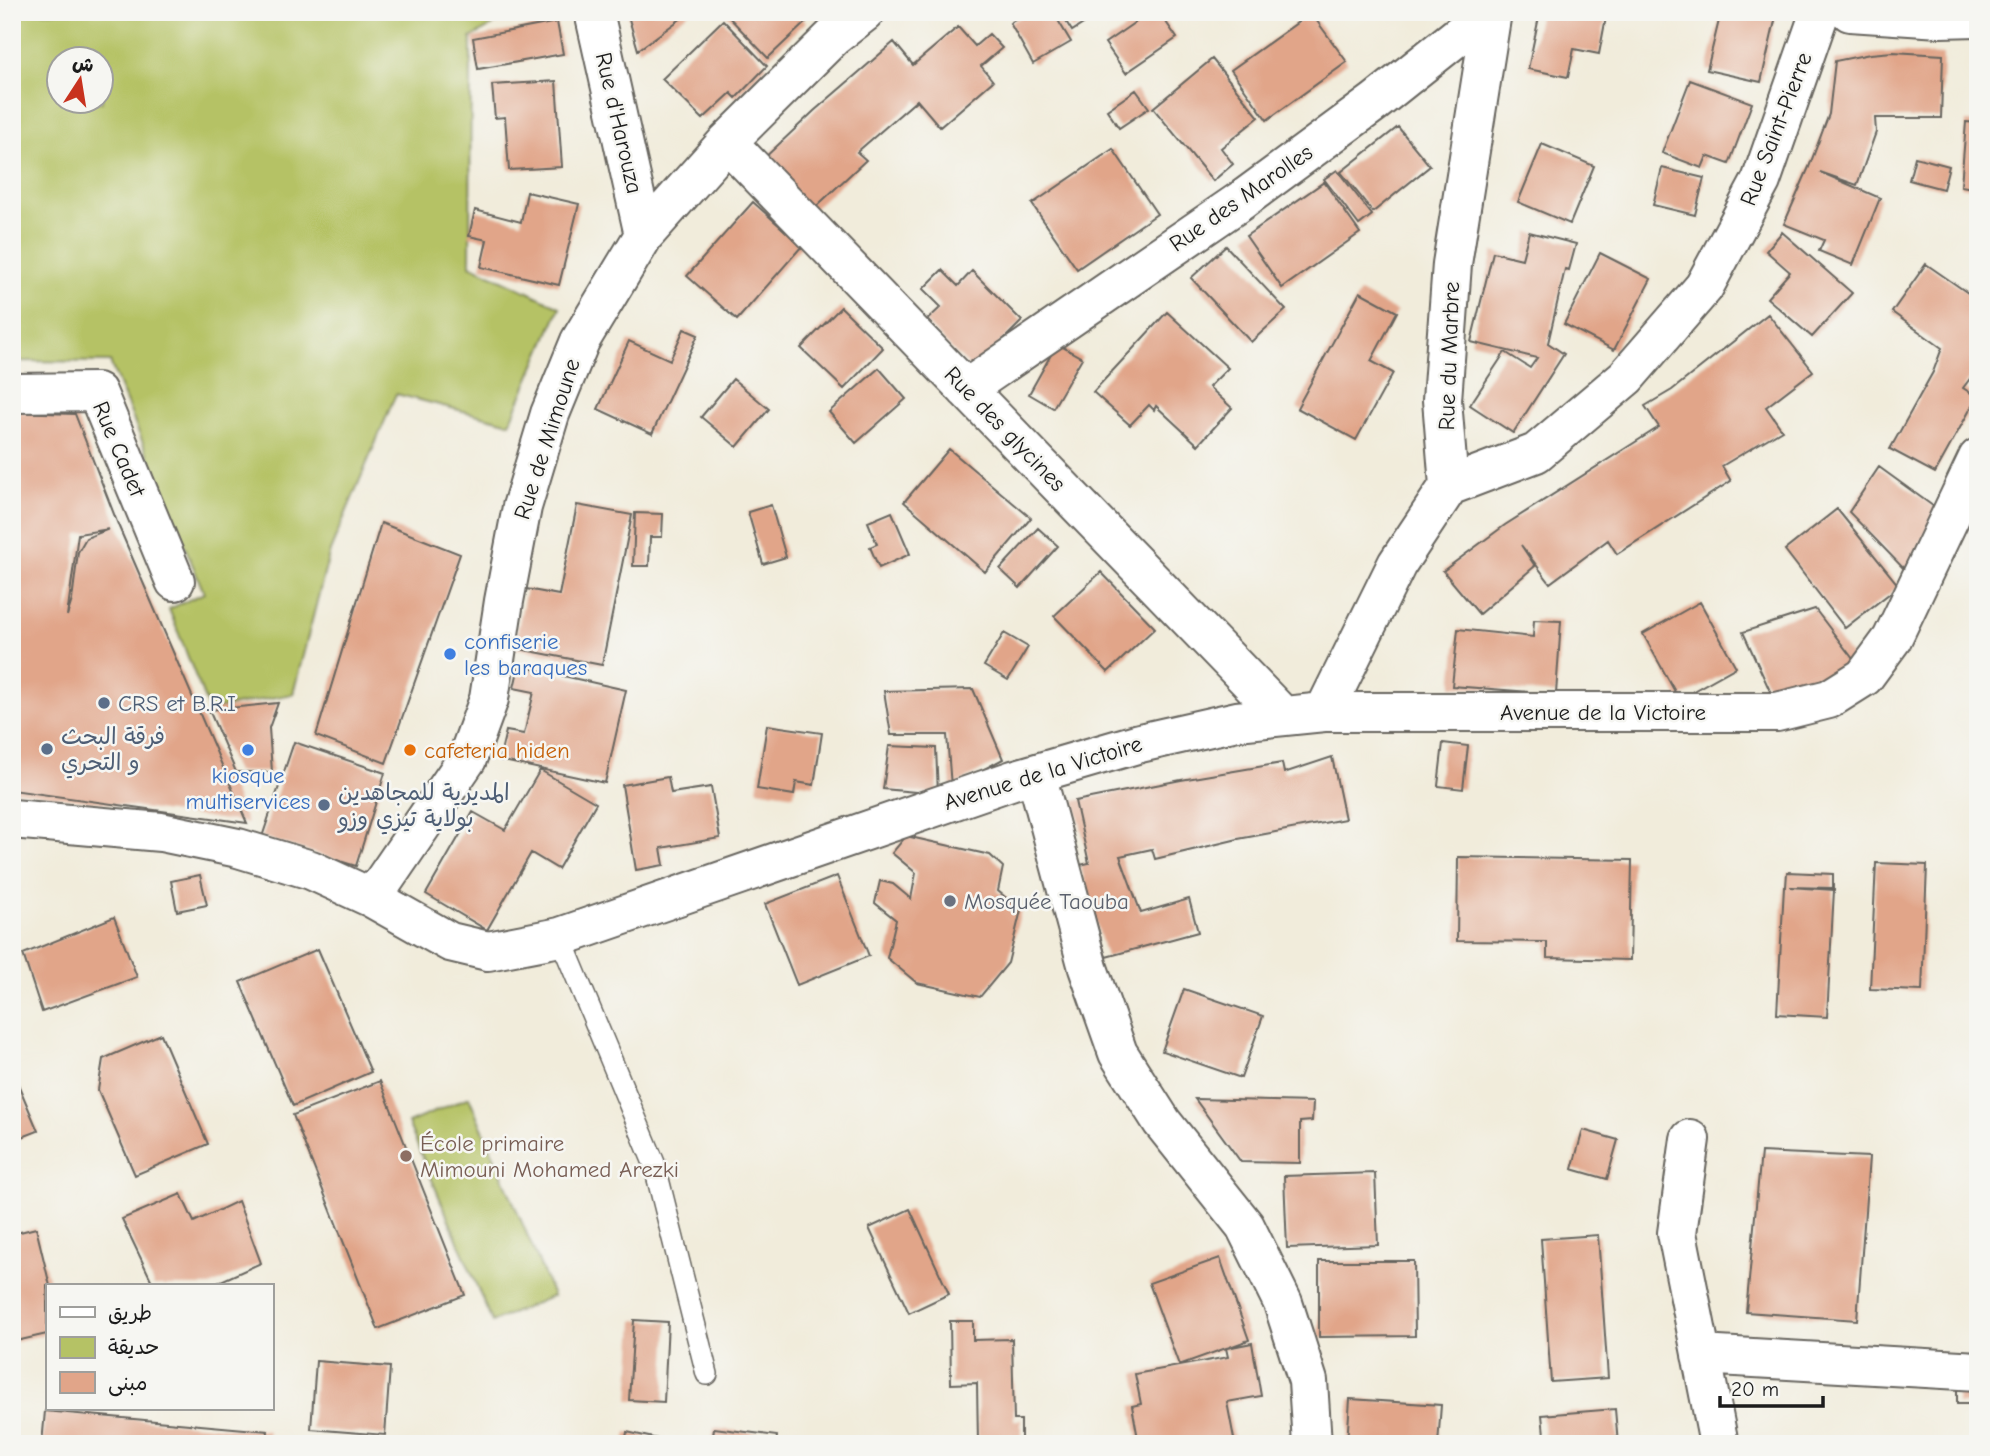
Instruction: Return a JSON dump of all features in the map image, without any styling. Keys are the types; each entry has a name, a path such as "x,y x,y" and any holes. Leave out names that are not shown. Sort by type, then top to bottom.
{"street":[{"name":"Rue d'Harouza","path":"594,12 644,235"},
{"name":"Rue de Mimoune","path":"372,898 467,759 489,699 503,601 522,507 550,414 580,341 644,235 727,142 833,37 865,12"},
{"name":"Rue des Marolles","path":"976,381 1242,200 1375,102 1490,12"},
{"name":"Rue du Marbre","path":"1449,486 1442,400 1452,264 1490,12"},
{"name":"Rue Saint-Pierre","path":"1449,486 1536,453 1626,377 1704,287 1761,181 1820,12"},
{"path":"1850,12 1940,18 1978,17"},
{"name":"Rue des glycines","path":"727,142 976,381 1283,716"},
{"name":"Rue Cadet","path":"12,393 97,392 175,581"},
{"name":"Avenue de la Victoire","path":"12,819 161,832 225,845 311,870 372,898 450,942 488,951 560,937 1036,774 1140,743 1237,721 1324,712 1777,712 1829,699 1864,677 1892,639 1978,458"},
{"path":"1324,712 1397,564 1449,486"},
{"path":"1036,774 1088,968 1118,1053 1162,1122 1245,1226 1278,1292 1308,1381 1312,1444"},
{"path":"1690,1139 1677,1233 1719,1444"},
{"path":"1701,1355 1978,1371"}],"lane":[{"path":"560,937 654,1163 707,1374"}],"green space":[{"path":"12,12 504,12 505,18 471,38 470,265 560,307 510,423 396,394 330,551 293,694 209,710 169,609 204,593 110,362 12,361"},
{"path":"469,1097 553,1296 492,1322 408,1123"}],"building":[{"path":"514,12 560,12 560,14 516,22"},
{"path":"627,12 690,12 638,50"},
{"path":"724,12 796,12 806,22 768,58"},
{"path":"1029,12 1053,12 1071,42 1033,64 1010,23"},
{"path":"1060,12 1102,12 1072,31"},
{"path":"1150,12 1159,12 1177,38 1126,73 1105,43"},
{"path":"1540,12 1607,12 1599,54 1574,49 1568,77 1528,69"},
{"path":"1721,12 1777,12 1761,82 1707,70"},
{"path":"1311,13 1347,62 1267,120 1231,70"},
{"path":"723,20 767,66 736,98 731,93 703,119 662,79"},
{"path":"557,22 563,54 478,69 473,38"},
{"path":"958,27 975,46 989,34 1002,48 981,66 993,81 940,127 917,100 857,152 866,160 808,214 759,163 894,42 913,65"},
{"path":"1893,52 1943,55 1941,118 1875,118 1876,132 1857,185 1820,172 1880,198 1853,265 1819,251 1824,240 1784,224 1829,114 1835,61"},
{"path":"1212,59 1259,117 1221,148 1233,164 1213,181 1153,108"},
{"path":"1690,80 1752,103 1729,164 1707,156 1702,168 1662,153"},
{"path":"556,81 562,167 509,170 505,117 495,118 492,85"},
{"path":"1136,90 1149,108 1119,128 1107,110"},
{"path":"1966,122 1978,123 1978,189 1961,186"},
{"path":"1398,127 1430,166 1373,212 1341,172"},
{"path":"1542,144 1594,166 1570,224 1518,202"},
{"path":"1113,149 1157,214 1077,269 1032,204"},
{"path":"1915,157 1949,166 1943,189 1909,180"},
{"path":"1662,168 1704,178 1695,215 1653,205"},
{"path":"1337,170 1372,215 1359,225 1324,179"},
{"path":"1324,182 1360,233 1282,288 1246,236"},
{"path":"527,192 579,204 559,285 481,267 487,240 469,236 475,210 521,222"},
{"path":"753,202 802,246 737,320 687,276"},
{"path":"1529,232 1576,244 1569,270 1565,269 1548,343 1564,354 1513,433 1470,405 1505,352 1530,368 1537,358 1471,342 1493,252 1522,259"},
{"path":"1782,232 1852,293 1812,337 1767,298 1790,272 1766,251"},
{"path":"1226,246 1286,310 1251,342 1191,278"},
{"path":"1600,253 1651,279 1614,350 1564,324"},
{"path":"1926,264 1978,300 1978,374 1975,372 1963,388 1977,397 1935,473 1890,449 1933,372 1942,348 1892,312"},
{"path":"942,270 958,286 972,271 1022,321 973,370 925,322 941,307 923,289"},
{"path":"1360,292 1397,312 1371,361 1393,373 1356,440 1297,408"},
{"path":"841,307 883,348 844,389 801,348"},
{"path":"1167,312 1228,368 1209,387 1232,408 1198,445 1156,406 1154,410 1149,405 1130,425 1093,392"},
{"path":"1768,314 1813,371 1766,407 1782,430 1722,466 1731,481 1617,554 1608,540 1550,583 1521,545 1535,566 1479,614 1443,571 1505,525 1659,427 1645,406 1672,390"},
{"path":"684,329 698,335 652,434 598,409 629,341 670,360"},
{"path":"1057,344 1082,358 1053,408 1029,394"},
{"path":"879,368 906,399 856,443 829,412"},
{"path":"733,379 769,409 737,447 701,417"},
{"name":"CRS et B.R.I","path":"12,412 75,414 119,527 247,823 12,790","holes":["109,529 86,538 78,552 72,600 67,616 78,534"]},
{"path":"949,449 1031,518 985,572 904,502"},
{"path":"1879,467 1937,509 1907,572 1849,512"},
{"path":"577,505 632,515 602,665 514,648 526,589 559,595"},
{"path":"771,505 786,557 763,564 748,512"},
{"path":"1837,509 1899,586 1845,628 1785,550"},
{"path":"892,512 910,554 879,568 870,547 877,544 868,522"},
{"path":"635,513 663,514 662,537 650,537 649,566 633,566"},
{"path":"381,523 460,554 386,763 316,736"},
{"path":"1038,528 1058,546 1020,588 1000,569"},
{"path":"1101,572 1155,628 1108,672 1054,616"},
{"path":"1700,602 1736,667 1679,699 1643,634"},
{"path":"1815,609 1856,663 1775,702 1743,632"},
{"path":"1534,620 1561,621 1556,694 1452,686 1458,629 1533,637"},
{"path":"1004,633 1028,647 1008,680 984,666"},
{"path":"519,666 626,690 605,783 499,760 506,731 524,734 534,692 514,688"},
{"path":"973,689 1003,759 951,787 947,735 891,735 884,691"},
{"name":"kiosque multiservices","path":"278,703 269,728 272,772 236,772 209,710"},
{"path":"767,725 822,733 814,785 796,782 794,795 757,789"},
{"name":"المديرية للمجاهدين بولاية تيزي وزو","path":"294,742 385,773 356,866 262,837"},
{"path":"1443,743 1468,746 1463,789 1438,786"},
{"path":"889,746 936,748 938,794 883,789"},
{"path":"1332,757 1345,819 1238,839 1155,859 1152,849 1120,856 1141,913 1189,899 1198,932 1106,957 1080,865 1089,863 1075,801 1282,763 1284,773"},
{"path":"540,770 596,803 558,869 531,853 487,930 426,894 473,812 505,830"},
{"path":"668,777 671,793 711,787 720,838 661,848 664,865 636,870 622,785"},
{"path":"906,836 990,855 1003,867 998,891 1021,910 1008,963 980,997 917,983 887,958 896,920 875,903 880,881 893,884 911,899 916,873 892,853"},
{"path":"1458,857 1632,860 1630,960 1547,958 1547,942 1457,941"},
{"path":"1876,863 1927,865 1922,991 1870,989"},
{"path":"1787,872 1833,874 1833,888 1790,887 1834,890 1827,1017 1777,1014"},
{"path":"200,875 207,905 177,911 171,881"},
{"path":"837,876 869,956 797,985 765,904"},
{"path":"114,917 137,977 42,1012 23,954"},
{"path":"318,949 371,1072 293,1106 240,982"},
{"path":"1184,989 1263,1016 1241,1078 1162,1051"},
{"path":"161,1034 208,1144 135,1175 98,1090 103,1059"},
{"path":"12,1070 38,1131 12,1141"},
{"path":"380,1081 465,1295 378,1329 293,1115"},
{"path":"1195,1099 1313,1102 1312,1121 1300,1122 1300,1163 1241,1162"},
{"path":"1583,1130 1618,1140 1607,1179 1572,1169"},
{"path":"1761,1152 1869,1157 1857,1320 1746,1312"},
{"path":"1375,1173 1378,1245 1287,1248 1284,1176"},
{"path":"181,1194 194,1222 238,1201 261,1263 214,1284 153,1284 122,1219"},
{"path":"910,1209 949,1294 909,1313 869,1228"},
{"path":"36,1228 50,1284 46,1284 46,1334 12,1342 12,1234"},
{"path":"1598,1235 1608,1378 1551,1382 1541,1239"},
{"path":"1220,1258 1249,1340 1227,1348 1252,1343 1261,1396 1227,1402 1235,1444 1139,1444 1132,1406 1141,1404 1135,1374 1228,1357 1226,1348 1179,1365 1149,1283"},
{"path":"1319,1261 1414,1261 1415,1336 1319,1337"},
{"path":"634,1320 668,1322 664,1402 629,1400"},
{"path":"950,1321 973,1321 973,1340 1012,1339 1014,1420 1021,1420 1021,1444 978,1444 977,1383 951,1384"},
{"path":"316,1361 390,1367 385,1435 311,1429"},
{"path":"1957,1382 1978,1382 1978,1404 1957,1404"},
{"path":"1350,1399 1441,1405 1438,1444 1347,1444"},
{"path":"1615,1409 1618,1444 1545,1444 1542,1415"},
{"path":"45,1411 268,1431 267,1444 42,1444"},
{"path":"714,1428 777,1436 776,1444 712,1444"},
{"path":"627,1432 662,1440 661,1444 625,1444"}],"place":[{"name":"confiserie les baraques","path":"450,654"},
{"name":"CRS et B.R.I","path":"104,703"},
{"name":"فرقة البحث و التحري","path":"47,749"},
{"name":"kiosque multiservices","path":"248,750"},
{"name":"cafeteria hiden","path":"410,750"},
{"name":"المديرية للمجاهدين بولاية تيزي وزو","path":"324,805"},
{"name":"Mosquée Taouba","path":"950,901"},
{"name":"École primaire Mimouni Mohamed Arezki","path":"406,1156"}]}
